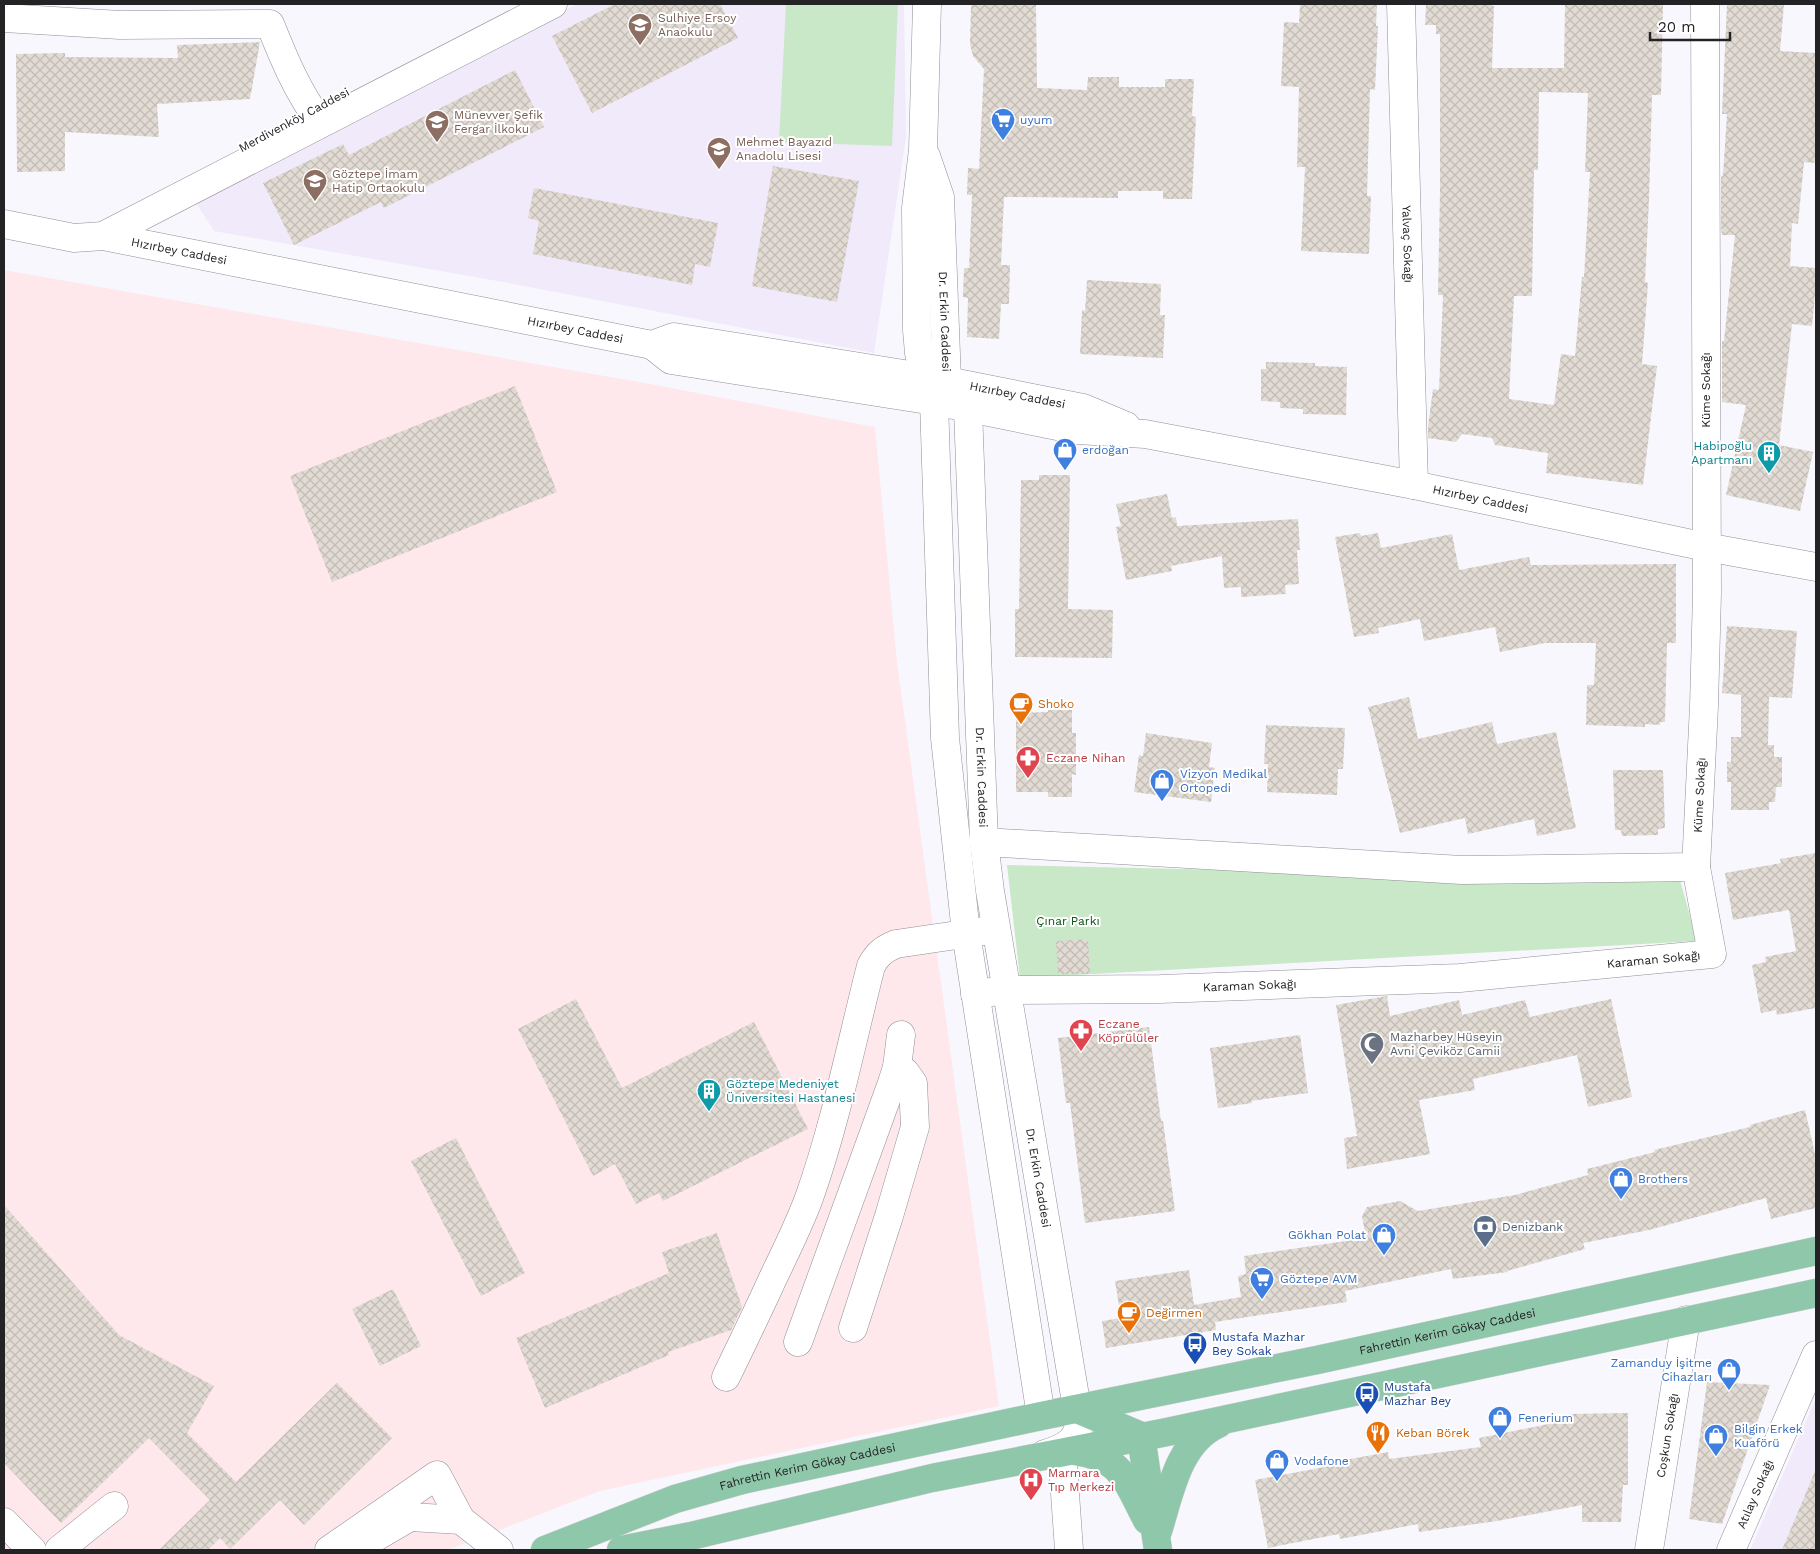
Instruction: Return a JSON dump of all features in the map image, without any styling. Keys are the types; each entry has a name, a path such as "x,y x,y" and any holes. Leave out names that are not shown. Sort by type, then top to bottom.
{"main road":[{"name":"Fahrettin Kerim Gökay Caddesi","path":"544,1550 644,1510 723,1485 1041,1416 1317,1360 1816,1251"},
{"path":"621,1550 692,1543 925,1479 1230,1418 1816,1293"},
{"path":"1077,1409 1141,1436"},
{"path":"1157,1544 1177,1473 1188,1449 1200,1435 1230,1418"},
{"path":"1141,1436 1157,1544"},
{"path":"1053,1453 1072,1451 1094,1454 1113,1464 1121,1472 1157,1544"}],"street":[{"name":"Merdivenköy Caddesi","path":"74,238 316,117 515,4"},
{"path":"103,236 316,117 553,4"},
{"name":"Dr. Erkin Caddesi","path":"927,4 923,150 916,208 917,330 919,353 935,387 945,738 966,933 1041,1416"},
{"name":"Yalvaç Sokağı","path":"1401,4 1414,485"},
{"name":"Küme Sokağı","path":"1696,867 1704,706 1706,547 1705,4"},
{"path":"4,18 120,25 270,24 286,65 316,117"},
{"name":"Hızırbey Caddesi","path":"4,225 74,238 103,236 663,341 935,387 1083,408 1145,434"},
{"name":"Hızırbey Caddesi","path":"935,387 968,409 1077,430 1145,434 1414,485 1706,547 1816,567"},
{"name":"Dr. Erkin Caddesi","path":"968,409 984,842 996,930 1077,1409"},
{"path":"984,842 1462,870 1696,867"},
{"name":"Karaman Sokağı","path":"975,994 1007,990 1160,989 1460,978 1712,954 1696,867"},
{"path":"726,1377 789,1246 808,1200 837,1107 874,960 887,948 896,944 996,930"},
{"path":"798,1342 865,1161 896,1067 900,1035"},
{"path":"853,1328 889,1216 915,1126 913,1083 905,1072 896,1067"},
{"path":"824,1153 865,1161"},
{"name":"Coşkun Sokağı","path":"1648,1550 1686,1320"},
{"name":"Atılay Sokağı","path":"1730,1550 1816,1355"},
{"path":"1070,1550 1053,1453 1076,1437 1079,1427 1077,1409"},
{"path":"329,1550 437,1475 460,1520 499,1550"},
{"path":"59,1550 114,1506"},
{"path":"363,1550 368,1541 410,1517 460,1520"},
{"path":"4,1522 32,1550"}],"shaded area":[{"path":"577,4 904,4 906,137 874,353 503,282 214,231 194,200"},
{"path":"4,270 650,384 875,427 897,662 999,1406 600,1491 448,1550 4,1550"},
{"path":"1816,1398 1816,1550 1750,1550"}],"green space":[{"path":"786,4 898,4 892,146 779,142"},
{"name":"Çınar Parkı","path":"1007,865 1680,880 1697,941 1020,978"}],"building":[{"path":"615,4 720,4 738,38 592,113 552,36"},
{"path":"971,4 1036,4 1037,88 1087,90 1088,77 1119,77 1119,87 1165,87 1165,79 1194,79 1192,116 1196,117 1192,199 1163,199 1163,191 1118,191 1118,198 1004,197 1001,265 1010,265 1009,304 1001,304 999,339 967,337 968,298 963,297 964,268 969,268 972,195 967,195 968,168 979,169 984,69 973,56 970,44"},
{"path":"1300,4 1377,4 1376,26 1378,26 1375,90 1370,89 1367,196 1371,196 1369,254 1301,251 1305,167 1297,167 1299,87 1281,86 1284,22 1299,23"},
{"path":"1426,4 1492,4 1494,6 1492,68 1564,68 1565,4 1663,4 1661,95 1652,95 1645,282 1648,283 1642,364 1657,366 1643,485 1546,473 1548,453 1495,445 1492,438 1462,434 1456,442 1428,438 1433,389 1439,390 1443,295 1438,295 1440,34 1436,34 1436,25 1425,25","holes":["1539,92 1588,93 1585,172 1590,172 1584,277 1582,277 1575,356 1561,354 1554,405 1509,399 1514,296 1532,296 1534,170 1538,170"]},
{"path":"1727,4 1784,4 1780,51 1816,53 1816,163 1804,162 1798,224 1792,223 1790,266 1816,268 1816,284 1812,326 1792,324 1779,445 1813,452 1800,511 1726,495 1746,405 1722,402 1722,341 1724,341 1735,235 1722,235 1721,227 1721,177 1723,175 1727,114 1722,114"},
{"path":"260,42 250,99 157,104 159,137 65,132 65,171 17,172 16,54 65,53 65,57 178,58 177,45"},
{"path":"515,70 544,127 384,208 381,202 294,245 263,183 343,144 349,155"},
{"path":"773,166 859,181 837,302 752,286"},
{"path":"534,188 718,223 710,267 695,264 692,285 533,254 539,221 528,218"},
{"path":"1087,280 1161,284 1160,315 1165,315 1163,358 1080,354 1082,310 1085,311"},
{"path":"1266,362 1315,363 1315,366 1347,367 1346,415 1303,414 1303,409 1280,408 1280,402 1261,401 1261,369 1266,369"},
{"path":"515,386 557,492 332,582 290,476"},
{"path":"1039,475 1070,475 1068,609 1113,610 1112,658 1015,657 1015,609 1019,609 1021,480 1039,480"},
{"path":"1167,494 1172,518 1176,517 1177,526 1298,519 1300,550 1297,550 1299,584 1285,585 1286,594 1241,597 1241,587 1224,588 1222,556 1171,566 1172,571 1126,580 1116,527 1121,526 1116,504"},
{"path":"1360,533 1361,536 1378,533 1381,548 1452,534 1459,570 1529,557 1531,565 1676,564 1676,643 1667,643 1665,722 1660,722 1660,725 1645,724 1645,727 1586,725 1587,685 1594,685 1596,643 1545,643 1500,652 1495,627 1424,641 1420,619 1378,628 1379,633 1354,637 1335,537"},
{"path":"1727,626 1797,631 1792,698 1769,697 1768,745 1774,745 1774,757 1782,757 1782,787 1776,787 1775,802 1769,802 1769,810 1731,810 1731,782 1727,782 1727,762 1731,762 1731,737 1741,737 1741,695 1722,693"},
{"path":"1409,697 1418,739 1492,722 1497,744 1556,732 1576,828 1537,836 1534,819 1468,834 1465,818 1400,833 1368,707"},
{"path":"1048,710 1072,710 1072,733 1076,733 1076,775 1072,774 1072,797 1048,797 1048,792 1016,792 1016,713 1048,712"},
{"path":"1266,725 1345,728 1343,769 1338,769 1337,795 1267,792 1268,764 1264,764"},
{"path":"1146,733 1212,743 1209,767 1215,768 1211,802 1134,792 1139,755 1143,756"},
{"path":"1613,770 1663,770 1665,828 1658,829 1658,835 1622,836 1621,830 1615,830"},
{"path":"1816,853 1816,1008 1777,1015 1776,1010 1761,1013 1752,965 1766,962 1765,957 1796,951 1789,910 1733,920 1725,873 1781,863 1780,859"},
{"path":"1088,939 1090,974 1058,974 1056,941"},
{"path":"1387,996 1390,1016 1459,1000 1462,1015 1525,1000 1530,1017 1611,999 1632,1097 1588,1107 1577,1055 1473,1079 1475,1090 1419,1100 1430,1154 1347,1169 1344,1138 1357,1136 1336,1005"},
{"name":"Göztepe Medeniyet Üniversitesi Hastanesi","path":"576,999 622,1088 754,1022 808,1129 663,1201 659,1193 636,1204 615,1164 593,1176 518,1029"},
{"path":"1149,1027 1175,1211 1085,1223 1070,1103 1066,1103 1058,1038"},
{"path":"1300,1035 1308,1093 1218,1108 1210,1048"},
{"path":"1805,1110 1816,1158 1816,1208 1771,1219 1766,1198 1649,1230 1583,1243 1585,1249 1508,1272 1453,1279 1451,1269 1345,1291 1347,1302 1215,1322 1216,1330 1106,1348 1102,1321 1121,1318 1115,1281 1189,1270 1194,1305 1241,1297 1238,1276 1246,1274 1244,1256 1366,1238 1362,1216 1367,1207 1400,1201 1418,1211 1515,1195 1588,1175 1587,1169 1655,1152 1654,1150 1750,1127 1750,1125"},
{"path":"456,1138 525,1273 481,1296 411,1161"},
{"path":"4,1205 119,1335 214,1386 187,1433 236,1482 337,1383 392,1438 304,1525 280,1500 230,1549 220,1538 208,1550 159,1550 210,1500 149,1438 61,1523 4,1463"},
{"path":"717,1233 742,1307 731,1330 668,1352 669,1355 545,1408 516,1338 669,1273 662,1252"},
{"path":"393,1289 421,1346 380,1366 352,1309"},
{"path":"1707,1382 1770,1385 1722,1524 1689,1519"},
{"path":"1628,1413 1628,1485 1623,1485 1621,1522 1582,1522 1582,1505 1497,1521 1419,1532 1418,1524 1340,1539 1339,1534 1268,1548 1255,1480 1330,1466 1329,1463 1388,1452 1389,1459 1481,1447 1479,1438 1568,1420 1568,1414"},
{"path":"1816,1469 1816,1550 1782,1550"}],"place":[{"name":"Sulhiye Ersoy Anaokulu","path":"640,46"},
{"name":"uyum","path":"1003,141"},
{"name":"Münevver Şefik Fergar İlkoku","path":"437,143"},
{"name":"Mehmet Bayazıd Anadolu Lisesi","path":"719,170"},
{"name":"Göztepe İmam Hatip Ortaokulu","path":"315,202"},
{"name":"erdoğan","path":"1065,471"},
{"name":"Habipoğlu Apartmanı","path":"1769,474"},
{"name":"Shoko","path":"1021,725"},
{"name":"Eczane Nihan","path":"1028,779"},
{"name":"Vizyon Medikal Ortopedi","path":"1162,802"},
{"name":"Eczane Köprülüler","path":"1081,1052"},
{"name":"Mazharbey Hüseyin Avni Çeviköz Camii","path":"1372,1065"},
{"name":"Göztepe Medeniyet Üniversitesi Hastanesi","path":"709,1112"},
{"name":"Brothers","path":"1621,1200"},
{"name":"Denizbank","path":"1485,1248"},
{"name":"Gökhan Polat","path":"1384,1256"},
{"name":"Göztepe AVM","path":"1262,1300"},
{"name":"Değirmen","path":"1129,1334"},
{"name":"Mustafa Mazhar Bey Sokak","path":"1195,1365"},
{"name":"Zamanduy İşitme Cihazları","path":"1729,1391"},
{"name":"Mustafa Mazhar Bey","path":"1367,1415"},
{"name":"Fenerium","path":"1500,1439"},
{"name":"Keban Börek","path":"1378,1454"},
{"name":"Bilgin Erkek Kuaförü","path":"1716,1457"},
{"name":"Vodafone","path":"1277,1482"},
{"name":"Marmara Tıp Merkezi","path":"1031,1501"}]}
